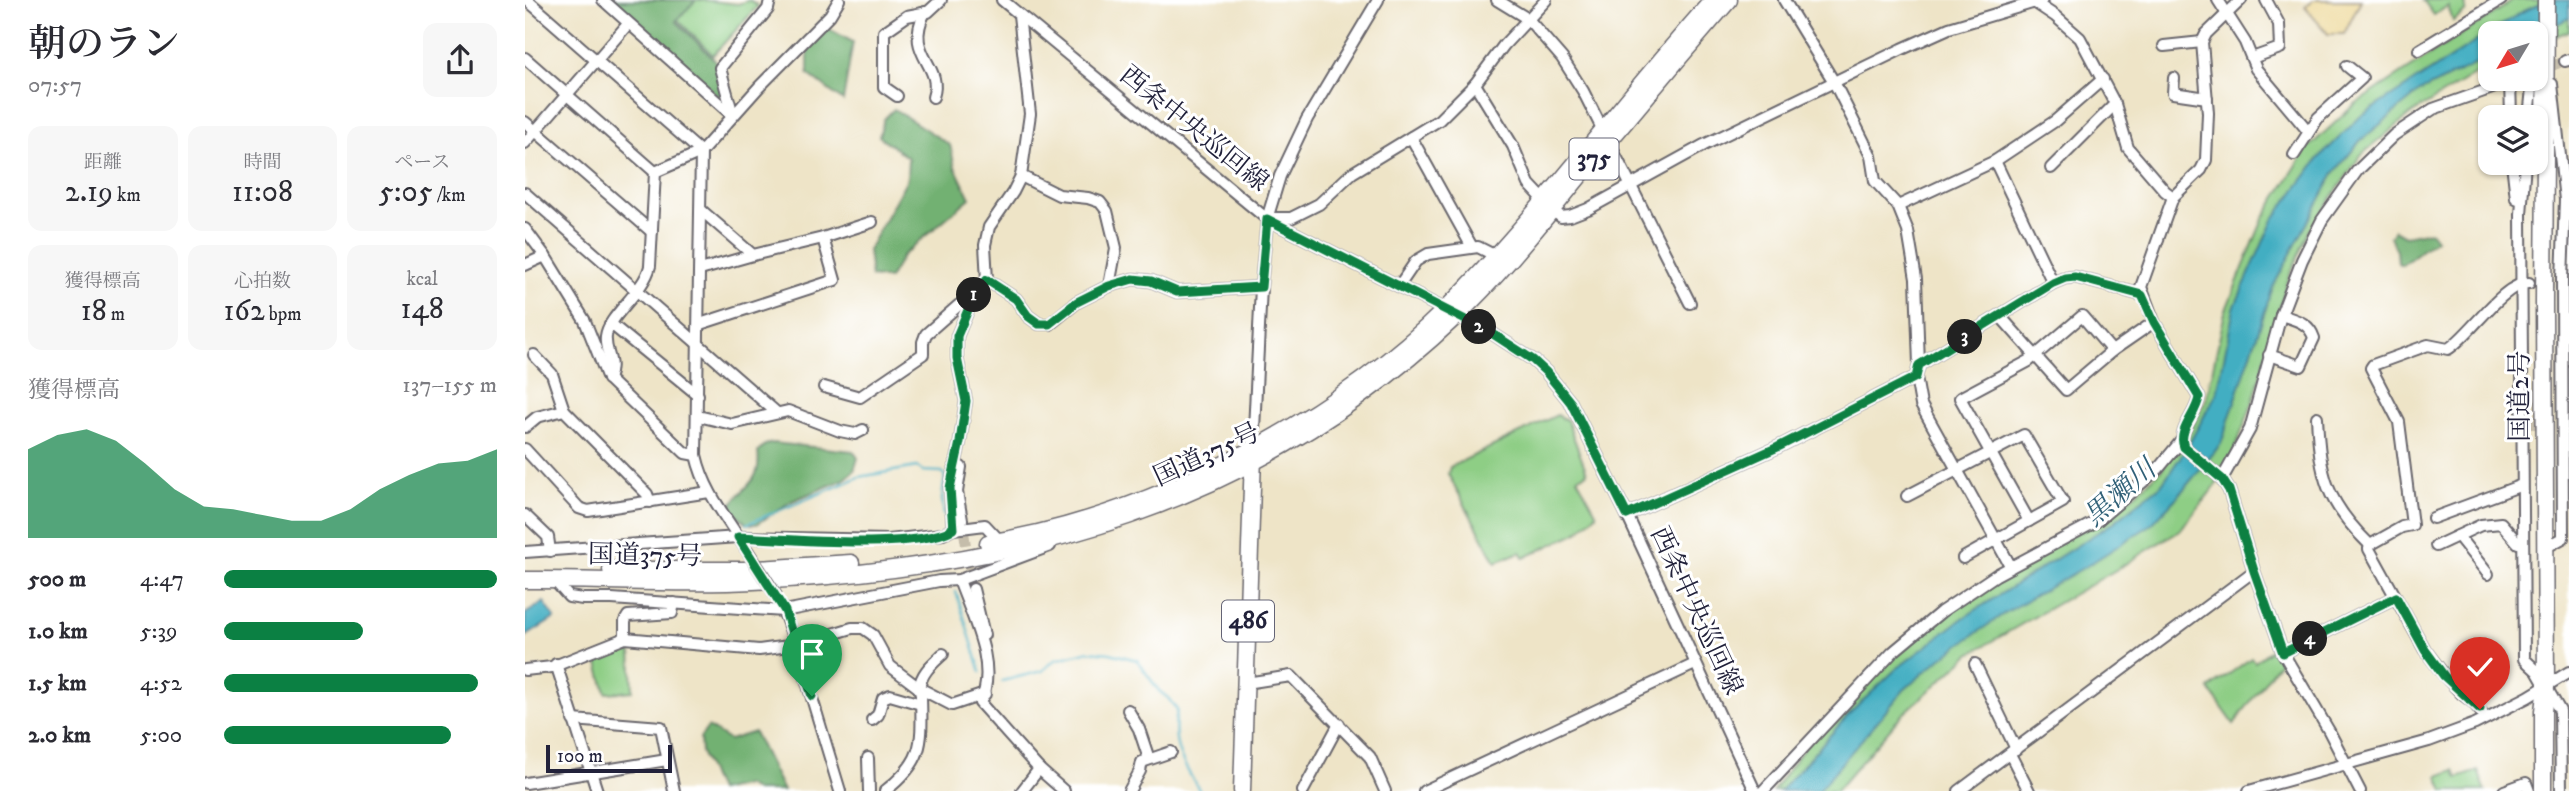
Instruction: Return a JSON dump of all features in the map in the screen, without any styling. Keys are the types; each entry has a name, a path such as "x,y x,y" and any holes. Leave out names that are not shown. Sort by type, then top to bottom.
{"highway":[{"name":"国道375号","path":"525,580 749,581 820,577 913,566 1012,550 1063,537 1179,498 1253,457 1451,312 1548,205 1713,0"},
{"name":"国道375号","path":"1606,135 1730,0"},
{"name":"国道2号","path":"2546,0 2546,21"},
{"name":"国道2号","path":"2543,791 2543,711 2546,687 2544,91"},
{"name":"国道375号","path":"1451,312 1496,256 1548,205"},
{"name":"国道375号","path":"525,569 755,570 863,562 1000,541 1117,509 1253,457"},
{"name":"486","path":"1242,791 1253,457"}],"street":[{"path":"527,0 536,4 701,152 697,455 700,474 785,611 840,791"},
{"path":"603,0 733,116"},
{"path":"733,116 720,68 768,9 770,0"},
{"path":"655,172 701,152 831,15 839,0"},
{"path":"897,96 884,87 884,32 907,16 925,12 941,0"},
{"path":"1253,457 1267,219 1280,176 1307,119 1378,0"},
{"path":"1497,0 1528,19 1562,58 1606,135 1690,303"},
{"path":"1267,219 1291,218 1319,204 1352,173 1439,120 1475,84 1504,46 1546,0"},
{"path":"1784,0 1834,82 1871,156 1875,181 1898,206 1908,231 1916,279 1917,371 1921,405 2011,567"},
{"path":"2218,0 2245,42 2256,69 2308,131"},
{"path":"1763,791 1893,652 1941,612 2011,567 2097,521 2158,469 2183,443 2183,432 2198,407 2199,397 2154,322 2142,295 2142,280 2173,197 2201,170 2206,160 2207,97 2202,42 2206,34 2241,0"},
{"path":"2252,58 2280,48 2279,24 2266,0"},
{"path":"2419,50 2501,0"},
{"path":"2540,0 2542,21"},
{"path":"2548,36 2552,0"},
{"name":"西条中央巡回線","path":"1005,1 1267,219 1451,312 1525,354 1558,385 1571,403 1627,515 1755,791"},
{"path":"1475,84 1513,146 1529,184 1561,217 1570,216 1588,209 1704,145 1949,27 2036,1 2080,38 2115,104 2129,148 2173,197"},
{"path":"925,12 918,26 920,53 929,65 937,86 933,97"},
{"path":"953,529 950,488 966,401 957,358 957,336 976,291 987,280 985,245 989,227 1021,176 1030,114 1020,15"},
{"path":"525,143 628,24"},
{"path":"2164,46 2202,42"},
{"path":"525,58 655,172"},
{"path":"2294,155 2318,118 2363,78 2347,65"},
{"path":"2545,548 2566,537 2561,424 2566,374 2562,282 2567,199 2555,100 2548,68"},
{"path":"2174,78 2172,93 2207,97"},
{"path":"1898,206 1995,161 2055,121 2103,79"},
{"path":"2222,479 2250,429 2289,290 2322,220 2357,171 2394,135 2433,109 2483,91"},
{"path":"2050,168 2115,104"},
{"path":"525,122 652,232"},
{"path":"1411,137 1472,247"},
{"path":"1995,161 2053,283"},
{"path":"608,379 613,369 606,335 611,324 647,276 655,172"},
{"path":"2513,175 2516,198 2521,200"},
{"path":"2524,175 2521,200 2525,283 2522,485 2524,660 2537,671 2560,711 2561,791"},
{"path":"1021,176 1059,195 1100,202 1107,211 1116,248 1109,286"},
{"path":"525,193 777,413"},
{"path":"701,210 753,255"},
{"path":"700,270 823,238 872,222"},
{"path":"525,229 585,321 608,379 685,453 697,455"},
{"path":"700,324 835,280 823,238"},
{"path":"1399,286 1422,256 1472,247 1486,250 1496,256"},
{"path":"525,265 545,256"},
{"path":"1627,515 1778,447 1917,371 2053,283 2075,277 2142,295"},
{"path":"987,280 1016,299 1028,316 1039,324 1049,324 1077,302 1109,286 1133,279 1151,281 1177,292 1261,287"},
{"path":"2370,545 2402,527 2412,525 2399,422 2372,373 2373,365 2428,345 2448,349 2479,317 2525,283"},
{"path":"824,387 860,397 923,354 926,334 949,312 959,306 970,306"},
{"path":"2269,355 2301,366 2314,338 2312,331 2304,323 2281,315"},
{"path":"2000,316 2066,390 2112,351 2154,322"},
{"path":"2029,521 1960,398 2011,372 2082,316 2112,351"},
{"path":"611,324 698,395"},
{"path":"534,355 552,374 564,410 647,494 650,502"},
{"path":"525,426 537,417 564,410"},
{"path":"698,416 732,424 788,411 840,431 856,434 863,430"},
{"path":"2318,417 2326,487 2337,508 2370,545 2369,549 2425,650 2444,676 2474,703 2486,719"},
{"path":"961,434 967,443 957,492 962,520"},
{"path":"1907,496 2024,435 2063,502 1963,558"},
{"path":"2183,443 2222,479 2234,501 2254,571 2283,653 2329,731 2360,791"},
{"path":"525,449 579,508 588,511 709,492"},
{"path":"2433,518 2522,485"},
{"path":"525,516 548,537 549,551"},
{"path":"2436,546 2481,524 2501,523 2518,543"},
{"path":"525,552 738,537 890,540 943,534 953,529 985,525 1000,541"},
{"path":"2458,536 2488,574"},
{"path":"552,579 569,597 785,611 939,581 959,580 1055,544 1063,537"},
{"path":"1959,791 2254,571"},
{"path":"959,580 983,650 988,675 985,694 980,703 1039,769 1064,791"},
{"path":"974,589 987,645 983,650"},
{"path":"2283,653 2396,597"},
{"path":"625,638 625,621 628,616 671,613 674,603"},
{"path":"525,670 556,664 625,638 759,650 796,645 852,628 863,628 873,635 890,667 919,688 952,705 985,694"},
{"path":"885,791 909,769 917,756 921,743 921,676 943,654"},
{"path":"556,664 597,791"},
{"path":"1424,791 1695,664"},
{"path":"1975,664 2029,791"},
{"path":"2249,791 2429,741 2486,719 2569,672"},
{"path":"1246,683 1291,676 1370,757 1385,791"},
{"path":"872,720 878,715 883,698 890,695 921,704"},
{"path":"1128,710 1139,729 1149,759"},
{"path":"573,720 661,727 674,791"},
{"path":"1303,791 1339,724"},
{"path":"1129,791 1142,762 1171,752"},
{"path":"868,758 869,791"},
{"path":"526,783 667,760"},
{"path":"1022,791 1039,769"},
{"path":"2537,791 2543,772"},
{"path":"2504,791 2526,783 2529,791"}],"green space":[{"path":"608,0 696,0 676,21 715,60 727,104"},
{"path":"658,0 703,0 738,4 750,0 758,6 713,55"},
{"path":"2423,0 2465,0 2466,11 2453,21 2448,6 2434,15"},
{"path":"2514,0 2569,0 2569,31 2548,39 2548,21 2482,21"},
{"path":"2478,24 2478,72 2411,114 2361,155 2309,231 2286,284 2253,402 2232,457 2216,485 2180,530 1970,654 1900,717 1836,791 1773,791 1812,737 1877,669 1948,607 2123,505 2161,470 2189,433 2206,400 2225,312 2263,219 2307,149 2355,104"},
{"path":"827,28 853,42 843,101 808,74 808,50"},
{"path":"894,109 950,145 955,167 970,198 903,255 889,279 871,277 868,250 907,179 908,158 879,136 884,119"},
{"path":"2394,230 2405,236 2430,231 2436,239 2402,265 2398,263 2397,251 2390,237"},
{"path":"1557,415 1567,420 1587,473 1577,478 1597,514 1578,532 1524,558 1520,552 1496,562 1448,474 1450,467"},
{"path":"773,443 853,451 858,458 854,471 845,479 792,501 757,524 747,524 729,508 754,477 758,452 765,445"},
{"path":"631,649 633,691 606,693 597,660"},
{"path":"2271,650 2280,661 2234,724 2209,689 2251,658 2255,662"},
{"path":"708,727 729,740 754,732 783,791 756,791 746,785 718,791 701,752 700,738"},
{"path":"2454,770 2458,778 2478,771 2486,791 2444,791 2438,776"}],"sand":[{"path":"2313,0 2361,0 2344,34 2328,34 2305,7"}],"water":[{"path":"2548,0 2569,0 2569,18 2548,29 2548,21 2508,21"},
{"path":"2478,40 2478,63 2421,91 2360,141 2334,173 2273,287 2221,444 2152,524 2090,564 2005,613 1941,658 1904,690 1818,791 1780,791 1850,713 1895,670 1963,618 2114,522 2161,485 2186,449 2217,393 2234,308 2273,220 2320,157 2361,116"},
{"path":"544,602 555,618 525,637 525,614"}],"waterway":[{"path":"747,524 859,477 917,467 923,471 942,472 945,476 942,499 944,515"},
{"path":"956,592 981,672"},
{"path":"1002,681 1042,671 1055,660 1089,651 1137,660 1159,691 1177,710 1175,734 1179,753 1200,791"}],"tunnel":[{"path":"2548,67 2565,61"},
{"path":"2529,283 2554,284"},
{"path":"2529,424 2559,424"},
{"path":"962,520 973,589"}],"route":[{"path":"812,696 785,611 738,537 890,540 943,534 953,529 950,488 966,401 957,358 957,336 976,291 987,280 1016,299 1028,316 1039,324 1049,324 1077,302 1109,286 1133,279 1151,281 1177,292 1261,287 1267,219 1493,334 1533,360 1558,385 1571,403 1627,515 1778,447 1916,377 1919,365 2053,283 2075,277 2142,295 2154,322 2199,397 2198,407 2183,432 2184,447 2222,479 2229,490 2283,653 2396,597 2425,650 2444,676 2480,709"}],"water label":[{"name":"黒瀬川","path":"2120,493"}]}
